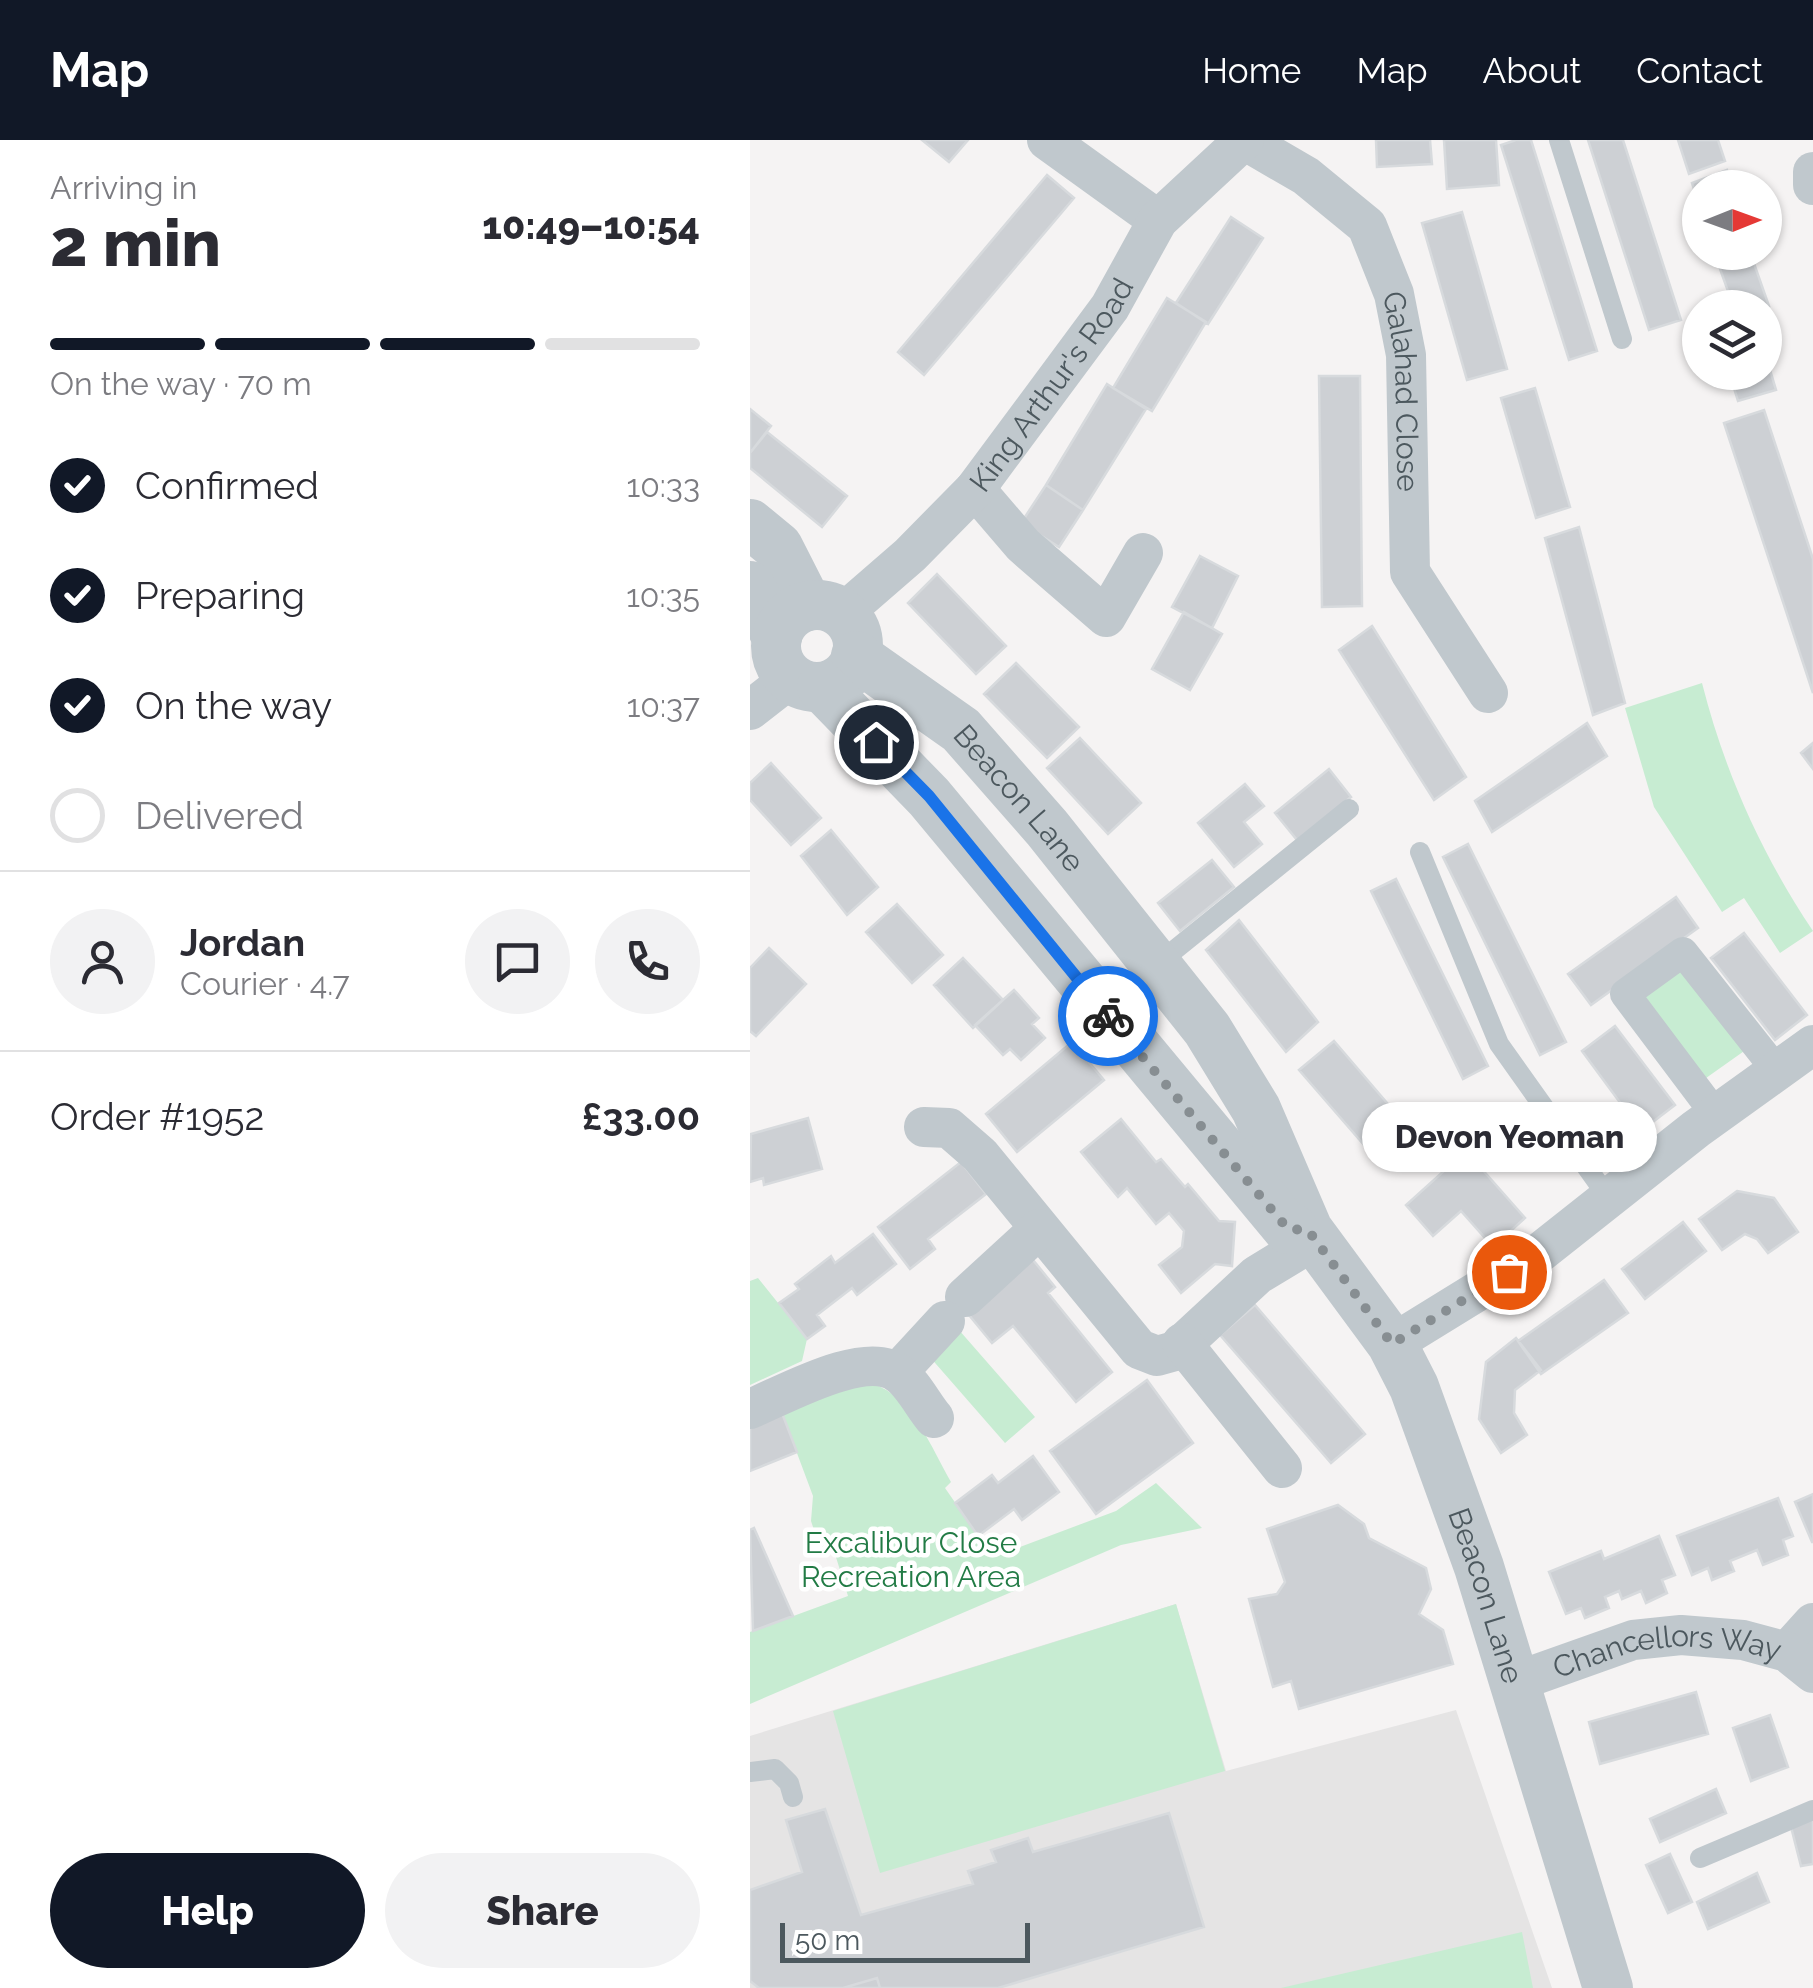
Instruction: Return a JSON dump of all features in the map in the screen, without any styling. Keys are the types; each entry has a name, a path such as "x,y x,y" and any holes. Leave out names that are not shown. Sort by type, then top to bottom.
{"street":[{"path":"1047,140 1158,220"},
{"name":"King Arthur's Road","path":"750,710 974,489 1110,308 1158,220 1244,140"},
{"name":"Galahad Close","path":"1244,140 1306,176 1368,226 1394,294 1406,355 1410,572 1488,692"},
{"path":"1813,172 1813,185"},
{"path":"974,489 1023,545 1106,617 1143,552"},
{"name":"Beacon Lane","path":"750,524 778,547 816,646 961,730 1047,828 1208,1029 1256,1108 1311,1235 1392,1344 1433,1437 1515,1682 1608,1988"},
{"name":"Beacon Lane","path":"750,586 816,646 929,796 1288,1229 1311,1235"},
{"path":"1716,1115 1625,994 1683,952 1777,1071"},
{"path":"1392,1344 1538,1254 1813,1045"},
{"path":"924,1127 949,1128 980,1155 1139,1348 1157,1356 1175,1351 1257,1275 1311,1235"},
{"path":"898,1372 955,1309 1039,1229"},
{"path":"1182,1343 1282,1468"},
{"path":"750,1409 860,1366 898,1372 934,1418"},
{"name":"Chancellors Way","path":"1515,1682 1633,1640 1718,1637 1804,1649"}],"lane":[{"path":"1558,140 1622,339"},
{"path":"1156,965 1349,808"},
{"path":"1420,852 1500,1044 1610,1200"},
{"path":"750,1772 775,1769 789,1783 793,1797"},
{"path":"1700,1858 1813,1810"}],"shaded area":[{"path":"1176,1604 1226,1771 1456,1710 1552,1988 750,1988 750,1736"}],"green space":[{"path":"1702,683 1722,749 1747,811 1777,872 1813,931 1780,953 1744,898 1722,912 1654,807 1625,708"},
{"path":"1682,959 1747,1049 1699,1083 1634,994"},
{"path":"758,1278 807,1339 802,1361 750,1385 750,1281"},
{"path":"959,1330 1035,1417 1005,1443 929,1356"},
{"name":"Excalibur Close Recreation Area","path":"873,1384 899,1400 920,1425 951,1482 945,1488 993,1557 1116,1511 1156,1483 1202,1528 1121,1545 750,1704 750,1632 848,1596 835,1554 820,1548 811,1521 813,1496 782,1413 843,1386"},
{"path":"1176,1604 1225,1771 880,1873 833,1711"},
{"path":"1522,1932 1533,1988 1281,1988"}],"building":[{"path":"922,140 968,140 949,162"},
{"path":"1376,140 1430,140 1432,164 1377,167"},
{"path":"1444,140 1496,140 1499,185 1447,189"},
{"path":"1531,140 1597,351 1569,360 1501,145"},
{"path":"1588,140 1623,140 1681,320 1649,330"},
{"path":"1678,140 1718,140 1725,161 1688,170"},
{"path":"1047,175 1074,198 924,375 898,352"},
{"path":"1462,212 1507,369 1467,380 1422,223"},
{"path":"1231,217 1263,238 1208,324 1176,303"},
{"path":"1720,270 1756,270 1763,290 1728,290"},
{"path":"1167,298 1206,322 1152,411 1113,388"},
{"path":"1319,376 1360,376 1362,606 1322,607"},
{"path":"1107,384 1146,409 1083,510 1046,485"},
{"path":"1535,388 1570,507 1536,518 1501,398"},
{"path":"1735,390 1776,390 1738,401"},
{"path":"750,409 771,426 750,453"},
{"path":"1764,410 1813,559 1813,693 1724,423"},
{"path":"767,432 847,496 822,527 750,468 750,453"},
{"path":"1046,485 1083,510 1059,547 1021,523"},
{"path":"1579,527 1625,703 1593,715 1545,538"},
{"path":"1200,556 1238,576 1212,628 1172,607"},
{"path":"937,574 1006,646 976,674 908,603"},
{"path":"1184,612 1222,634 1190,690 1152,669"},
{"path":"1372,626 1466,777 1434,800 1339,650"},
{"path":"1016,663 1079,727 1047,758 984,694"},
{"path":"1587,723 1607,756 1492,832 1475,801"},
{"path":"1080,738 1141,803 1108,834 1047,768"},
{"path":"1813,743 1813,769 1801,753"},
{"path":"771,763 821,818 791,845 750,800 750,783"},
{"path":"1329,769 1351,797 1297,840 1275,813"},
{"path":"1245,784 1264,806 1244,822 1262,844 1234,867 1198,823"},
{"path":"831,830 878,887 847,915 801,856"},
{"path":"1468,844 1566,1042 1540,1055 1443,857"},
{"path":"1212,860 1234,887 1180,931 1158,903"},
{"path":"1396,879 1488,1066 1463,1079 1371,891"},
{"path":"1676,897 1698,928 1591,1005 1568,974"},
{"path":"897,904 943,955 912,983 866,932"},
{"path":"1239,920 1318,1022 1286,1052 1206,950"},
{"path":"1744,933 1807,1015 1775,1040 1711,958"},
{"path":"769,948 806,984 756,1036 750,1031 750,968"},
{"path":"963,958 1003,1000 973,1028 934,985"},
{"path":"1014,990 1039,1018 1032,1024 1045,1038 1021,1060 1010,1049 1003,1055 975,1025"},
{"path":"1615,1026 1675,1105 1641,1131 1582,1051"},
{"path":"1334,1041 1418,1139 1384,1168 1299,1070"},
{"path":"1072,1042 1104,1080 1017,1152 986,1114"},
{"path":"808,1118 822,1169 764,1185 763,1178 750,1182 751,1134"},
{"path":"1121,1119 1156,1162 1161,1159 1185,1187 1188,1184 1219,1221 1235,1222 1232,1266 1215,1264 1181,1293 1159,1265 1182,1247 1184,1231 1169,1213 1156,1224 1127,1188 1118,1197 1081,1152"},
{"path":"1466,1151 1525,1218 1493,1247 1461,1211 1433,1236 1406,1205"},
{"path":"961,1162 986,1194 928,1239 935,1249 910,1269 878,1227"},
{"path":"1737,1191 1774,1198 1798,1232 1768,1253 1757,1239 1745,1234 1722,1250 1699,1219"},
{"path":"1683,1222 1706,1251 1645,1299 1622,1269"},
{"path":"873,1234 896,1264 857,1295 852,1288 817,1315 825,1326 807,1339 779,1303 799,1289 795,1284 831,1256 835,1263"},
{"path":"1029,1255 1055,1287 1048,1293 1112,1372 1076,1402 1013,1326 992,1343 964,1309"},
{"path":"1604,1280 1628,1313 1541,1374 1518,1341"},
{"path":"1255,1305 1365,1434 1331,1463 1220,1335"},
{"path":"1516,1338 1541,1370 1515,1390 1514,1413 1527,1435 1501,1453 1479,1419 1486,1362"},
{"path":"1147,1380 1193,1443 1096,1514 1050,1451"},
{"path":"782,1413 797,1452 750,1471 750,1426"},
{"path":"1033,1456 1059,1492 1022,1520 1014,1509 978,1536 955,1503 992,1475 998,1483"},
{"path":"1813,1494 1813,1542 1812,1542 1795,1502"},
{"path":"1778,1498 1793,1536 1783,1540 1788,1555 1763,1565 1757,1550 1730,1561 1734,1571 1712,1580 1708,1568 1692,1575 1677,1536"},
{"path":"1338,1505 1364,1524 1369,1538 1426,1568 1431,1589 1419,1614 1443,1630 1453,1664 1299,1709 1291,1681 1273,1687 1249,1599 1277,1594 1285,1582 1267,1529"},
{"path":"754,1528 793,1616 753,1631 750,1530"},
{"path":"1659,1536 1675,1575 1662,1580 1667,1593 1646,1603 1641,1591 1622,1599 1619,1591 1605,1597 1609,1608 1585,1618 1581,1608 1566,1614 1549,1572 1601,1551 1604,1559"},
{"path":"1696,1692 1708,1734 1600,1764 1589,1722"},
{"path":"1770,1715 1788,1767 1751,1781 1733,1728"},
{"path":"1716,1789 1726,1813 1660,1842 1650,1819"},
{"path":"825,1809 861,1915 973,1884 968,1871 996,1862 991,1850 1028,1838 1033,1852 1169,1813 1204,1927 998,1988 880,1988 877,1978 843,1988 759,1988 750,1981 750,1890 802,1872 786,1820"},
{"path":"1813,1817 1813,1864 1801,1866 1790,1823"},
{"path":"1670,1854 1692,1902 1668,1913 1646,1865"},
{"path":"1757,1873 1769,1902 1708,1929 1697,1902"},
{"path":"877,1978 880,1988 843,1988"}],"way so far":[{"path":"1108,1016 1288,1229 1308,1230 1392,1344 1509,1272"}],"place":[{"name":"Devon Yeoman","path":"1509,1272"}],"route":[{"path":"876,742 929,796 1108,1016"}]}
